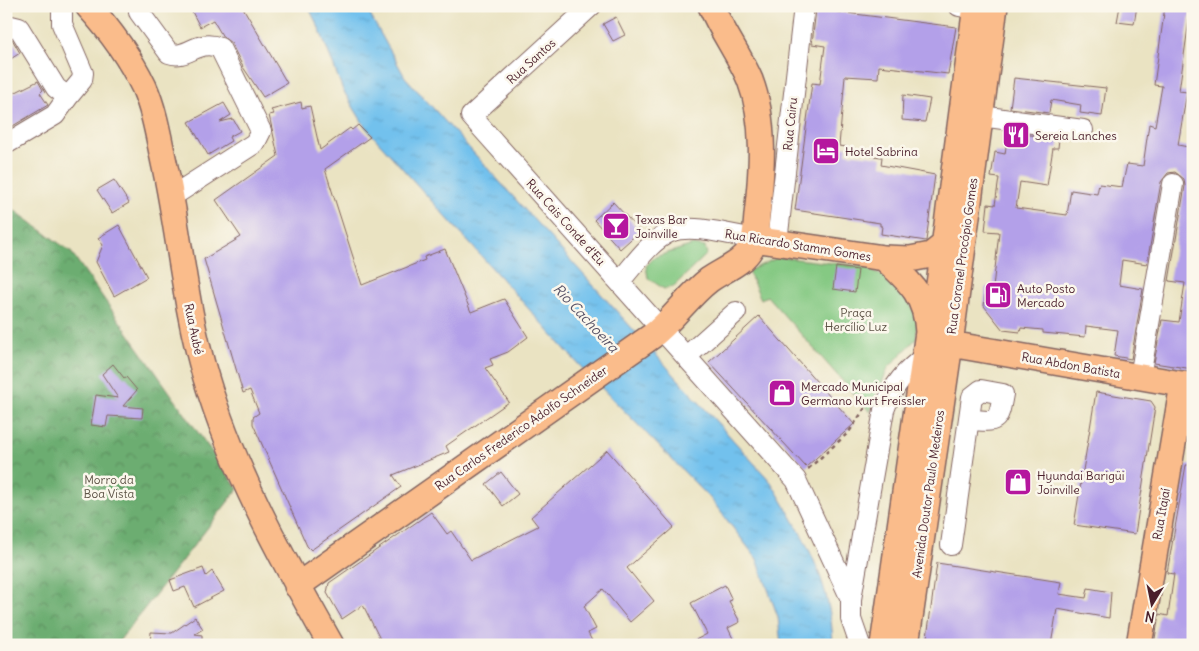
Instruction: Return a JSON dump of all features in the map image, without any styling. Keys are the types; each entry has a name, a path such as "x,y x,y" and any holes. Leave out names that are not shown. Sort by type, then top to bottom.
{"main road":[{"name":"Rua Aubé","path":"88,6 117,42 144,87 155,118 171,197 188,304 206,379 246,480 298,586 331,645"},
{"path":"711,6 718,24 740,58 750,82 758,110 766,240"},
{"name":"Rua Coronel Procópio Gomes","path":"950,344 981,116 976,7"},
{"name":"Rua Coronel Procópio Gomes","path":"950,344 938,304 976,7"},
{"name":"Rua Ricardo Stamm Gomes","path":"766,240 884,258 907,280 921,298 928,322 927,355"},
{"name":"Rua Carlos Frederico Adolfo Schneider","path":"298,586 657,332 709,280 745,257 766,240"},
{"path":"884,258 922,258 931,255 945,244"},
{"path":"927,355 942,346 950,344"},
{"name":"Rua Abdon Batista","path":"950,344 1188,385"},
{"name":"Avenida Doutor Paulo Medeiros","path":"906,645 950,344"},
{"name":"Avenida Doutor Paulo Medeiros","path":"883,645 927,355"},
{"name":"Rua Itajaí","path":"1139,645 1188,385"}],"street":[{"path":"6,144 55,115 82,80 82,73 62,24 62,6"},
{"path":"140,6 139,12 169,53 181,55 202,45 212,45 220,48 261,131 255,143 171,197"},
{"name":"Rua Santos","path":"471,116 591,6"},
{"name":"Rua Cairu","path":"766,240 804,6"},
{"path":"6,29 11,26 20,28 56,88 68,97"},
{"name":"Rua Cais Conde d'Eu","path":"471,116 620,281 657,332 687,356 796,480 851,600"},
{"path":"981,116 1083,130"},
{"path":"1140,377 1173,184"},
{"name":"Rua Ricardo Stamm Gomes","path":"620,281 658,240 670,232 684,228 766,240"},
{"path":"687,356 736,312"},
{"path":"860,645 851,619 851,600 884,410 890,393 900,378 927,355"},
{"path":"950,545 968,419"}],"path":[{"path":"796,480 849,432 862,416 869,401"}],"green space":[{"name":"Morro da Boa Vista","path":"6,204 71,252 238,489 116,645 6,645"},
{"path":"693,245 705,247 707,254 674,286 664,289 648,278 646,266 655,257"},
{"name":"Praça Hercílio Luz","path":"779,257 866,267 886,277 909,300 918,321 916,339 888,368 870,412 767,296 761,299 748,271"}],"water":[{"name":"Rio Cachoeira","path":"308,6 365,6 405,77 771,482 804,540 821,578 831,621 833,645 781,645 778,617 757,559 710,498 581,367 366,128 343,90 319,28"}],"building":[{"path":"189,6 242,6 287,83 263,97 243,67 231,43 223,37 213,20 200,27"},
{"path":"1120,6 1137,6 1134,24 1117,22"},
{"path":"1165,6 1191,6 1179,91 1187,92 1178,145 1193,148 1193,369 1154,363 1162,320 1179,322 1185,283 1169,281 1185,186 1184,179 1175,172 1168,173 1161,182 1147,264 1122,260 1119,285 1143,289 1131,359 1114,356 1118,330 1086,326 1085,337 1043,333 1043,330 1021,328 1020,332 1003,330 984,306 986,287 993,288 999,232 985,231 988,204 995,205 999,178 991,177 995,152 1005,154 1008,132 1059,139 1058,148 1053,148 1047,186 1020,182 1016,208 1067,215 1071,190 1097,194 1099,184 1122,187 1127,164 1143,166 1149,124 1155,126 1162,86 1154,85"},
{"path":"816,9 956,27 948,74 879,66 878,78 845,76 839,146 847,147 846,153 882,157 881,165 935,175 926,241 881,234 882,226 880,226 880,223 795,210 812,83 820,84 825,46 812,44"},
{"path":"616,17 625,35 613,41 603,24"},
{"path":"12,39 20,53 6,62 6,41"},
{"path":"1014,78 1106,88 1102,116 1080,113 1081,105 1051,100 1049,113 1010,108"},
{"path":"38,81 43,90 40,93 48,105 6,130 6,97"},
{"path":"903,95 930,99 925,122 902,120"},
{"path":"301,102 302,108 310,106 320,150 350,128 352,130 358,125 370,137 325,169 362,285 425,260 424,257 445,249 471,312 504,299 528,337 508,352 490,359 493,365 485,368 509,402 446,446 449,452 393,475 401,487 311,550 307,546 253,424 253,417 259,413 250,390 243,393 204,259 241,237 216,200 278,156 269,115 274,114 271,110"},
{"path":"224,103 231,115 220,122 233,119 240,131 229,137 231,141 208,155 189,122"},
{"path":"114,180 129,203 112,213 97,190"},
{"path":"613,202 640,231 620,249 594,220"},
{"path":"119,225 147,277 114,296 96,262 103,245 98,238"},
{"path":"836,267 858,270 855,292 833,289"},
{"name":"Mercado Municipal Germano Kurt Freissler","path":"759,316 854,424 806,467 709,362"},
{"path":"113,364 137,390 123,406 143,408 142,418 108,416 106,427 91,425 96,395 118,398 102,374"},
{"path":"1096,392 1151,401 1155,407 1135,534 1074,525"},
{"path":"607,450 674,527 627,568 654,601 630,622 603,589 584,606 596,629 588,633 594,645 383,645 363,605 342,619 327,593 329,583 431,512 447,534 451,531 471,560 538,526 531,517"},
{"path":"1186,465 1193,465 1193,624 1189,645 1154,645 1159,614 1168,616 1174,574 1167,573"},
{"path":"501,472 518,494 503,506 486,484"},
{"path":"937,563 1061,582 1059,594 1086,598 1088,588 1111,592 1109,618 1057,609 1051,645 926,645"},
{"path":"203,568 206,576 212,571 224,591 194,607 185,587 174,591 170,580"},
{"path":"725,585 732,600 729,601 740,622 728,628 736,645 686,645 707,634 691,603"},
{"path":"195,617 203,629 195,634 202,635 202,645 150,645 151,632 172,633"}],"place":[{"name":"Sereia Lanches","path":"1016,135"},
{"name":"Hotel Sabrina","path":"826,151"},
{"name":"Texas Bar Joinville","path":"616,226"},
{"name":"Auto Posto Mercado","path":"998,295"},
{"name":"Mercado Municipal Germano Kurt Freissler","path":"782,393"},
{"name":"Hyundai Barigüi Joinville","path":"1018,482"}]}
